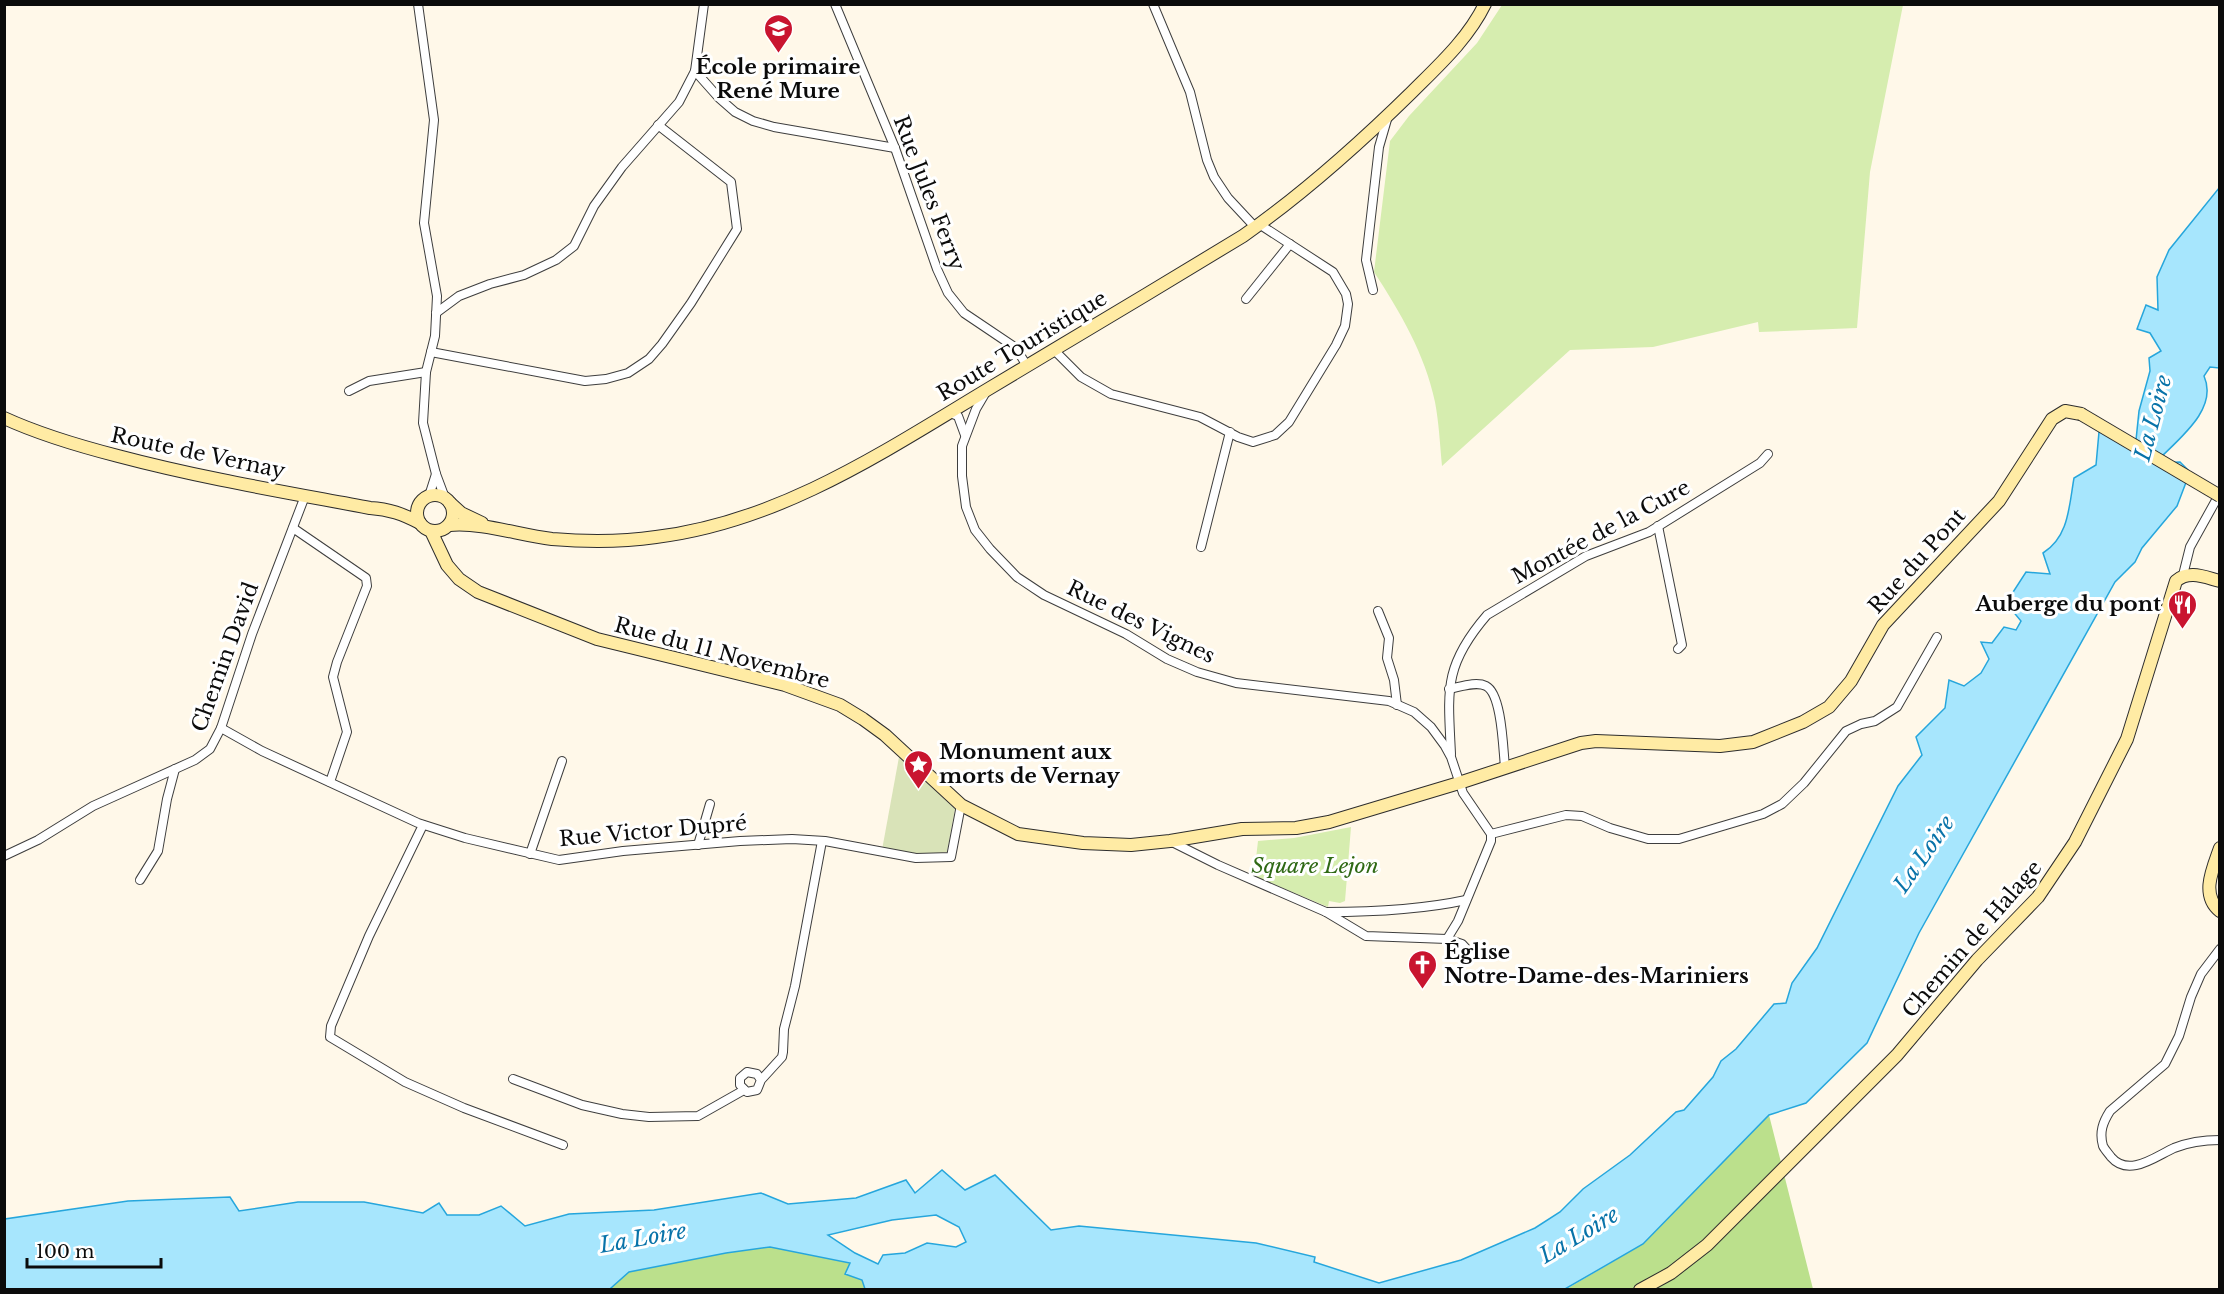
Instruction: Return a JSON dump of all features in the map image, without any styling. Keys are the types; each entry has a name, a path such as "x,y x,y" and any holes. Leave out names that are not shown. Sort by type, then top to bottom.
{"street":[{"path":"418,4 434,120 424,223 437,297 435,336 426,372 423,423 436,474 453,514 447,527 447,565"},
{"path":"436,313 459,296 490,284 524,275 556,260 574,246 594,206 622,167 679,102 695,71 704,4"},
{"name":"Rue Jules Ferry","path":"835,4 895,147 937,268 948,293 964,313 1016,348 1027,366"},
{"path":"1053,350 1081,377 1111,394 1200,417 1253,442 1275,435 1289,422 1345,326 1348,313 1346,294 1333,272 1257,226 1228,198 1214,177 1207,160 1190,92 1153,4"},
{"name":"Route Touristique","path":"447,527 459,524 551,539 604,542 657,537 712,527 756,514 821,486 950,413 1257,226 1367,136 1388,116 1449,56 1481,14 1485,4"},
{"path":"695,71 735,112 753,121 774,127 895,147"},
{"path":"1373,290 1366,260 1379,147 1388,116"},
{"path":"431,352 585,381 606,379 628,373 649,359 691,303 737,229 731,182 658,125"},
{"path":"1246,299 1290,244"},
{"path":"349,391 369,381 426,372"},
{"name":"Rue des Vignes","path":"988,389 976,409 962,446 962,476 966,507 975,530 1017,577 1044,595 1126,634 1167,659 1197,672 1236,683 1389,701 1414,712 1431,727 1451,757 1463,794 1491,834"},
{"name":"Rue du Pont","path":"1459,783 1581,743 1596,741 1720,746 1753,742 1803,722 1829,707 1851,681 1883,625 1999,501 2052,419 2065,411 2081,414 2220,495"},
{"path":"950,413 958,416 965,436"},
{"name":"Route de Vernay","path":"4,418 30,430 73,444 155,466 370,508 388,509 402,513 420,523"},
{"path":"1201,548 1230,432"},
{"name":"Montée de la Cure","path":"1451,757 1449,689 1457,658 1475,629 1487,615 1586,556 1639,536 1658,526 1760,463 1768,454"},
{"path":"427,497 436,474"},
{"path":"447,501 438,495 427,497 420,502 417,513 420,523 431,531 447,527"},
{"name":"Chemin de Halage","path":"1640,1290 1671,1273 1707,1245 1897,1055 1977,960 2038,897 2057,872 2075,842 2127,739 2172,589 2183,575 2190,547 2220,495"},
{"name":"Chemin David","path":"4,856 38,840 93,806 195,760 210,749 221,728 252,634 305,496"},
{"name":"Route de Vernay","path":"388,509 427,497"},
{"name":"Route Touristique","path":"447,501 461,513 492,528"},
{"path":"1658,526 1682,645 1678,649"},
{"path":"293,528 366,578 367,586 333,677 347,732 330,782"},
{"name":"Rue du 11 Novembre","path":"431,531 447,565 459,579 478,592 597,639 785,685 840,705 885,735 961,804 1018,834 1083,843 1131,845 1242,829 1296,828 1329,822 1459,783"},
{"path":"2183,575 2196,574 2220,581"},
{"path":"1377,611 1389,638 1386,658 1394,680 1397,705"},
{"path":"1446,939 1458,921 1491,841 1491,834 1566,815 1582,816 1610,828 1648,839 1679,839 1763,814 1782,804 1804,783 1846,731 1875,721 1897,707 1937,637"},
{"path":"1449,689 1478,684 1488,686 1492,691 1497,703 1504,767"},
{"name":"Rue Victor Dupré","path":"221,728 262,751 423,825 465,838 559,860 623,851 782,839 822,841 916,858 951,857 961,804"},
{"path":"530,854 562,760"},
{"path":"140,880 158,851 166,799 175,769"},
{"path":"698,845 711,804"},
{"path":"423,825 364,946 331,1026 330,1037 408,1083 464,1108 562,1145"},
{"path":"513,1079 582,1105 622,1114 649,1117 698,1116 744,1090 754,1092 759,1087 760,1080 782,1057 784,1029 795,986 822,841"},
{"path":"1170,841 1218,865 1326,912 1366,936 1446,939 1462,944 1474,957"},
{"path":"2220,848 2210,881 2209,898 2220,911"},
{"path":"1326,912 1394,911 1435,907 1466,900"},
{"path":"2220,949 2201,974 2179,1036 2165,1064 2110,1111 2101,1131 2107,1152 2115,1161 2127,1166 2147,1163 2174,1148 2192,1142 2220,1140"},
{"path":"744,1090 740,1082 744,1073 754,1072 760,1080"}],"green space":[{"path":"1502,5 1903,5 1870,172 1857,328 1759,332 1758,322 1653,347 1570,350 1442,466 1431,384 1402,318 1374,272 1390,141 1409,116 1477,43"},
{"path":"899,757 955,809 947,852 917,855 882,850"},
{"name":"Square Lejon","path":"1351,827 1345,901 1340,903 1329,901 1328,907 1254,876 1258,841 1294,838"},
{"path":"1769,1115 1813,1289 1565,1290 1643,1244"},
{"path":"770,1247 851,1263 865,1289 611,1288 629,1272"}],"water":[{"name":"La Loire","path":"2219,188 2219,368 2210,367 2204,376 2207,389 2206,401 2193,424 2155,463 2180,462 2190,472 2177,506 2142,548 2135,562 2115,582 1919,933 1867,1043 1806,1103 1769,1115 1643,1244 1565,1289 865,1289 862,1280 845,1274 850,1263 770,1247 629,1272 611,1288 617,1289 5,1290 5,1219 128,1201 230,1197 239,1211 298,1202 364,1202 423,1213 439,1203 447,1215 479,1215 501,1206 525,1226 569,1214 654,1210 761,1193 788,1204 856,1198 906,1180 915,1193 942,1170 965,1190 995,1175 1051,1230 1079,1226 1256,1243 1315,1257 1314,1262 1379,1283 1461,1260 1535,1228 1560,1212 1583,1189 1630,1155 1676,1112 1684,1110 1713,1077 1721,1061 1736,1049 1774,1004 1786,1003 1792,983 1817,948 1898,786 1922,755 1916,737 1945,708 1949,680 1964,686 1981,673 1989,659 1981,642 1992,643 2004,627 2016,630 2021,621 2006,603 2026,572 2050,574 2043,553 2052,546 2063,530 2074,478 2096,465 2099,432 2136,440 2139,411 2150,371 2149,358 2161,351 2150,333 2137,329 2146,305 2158,310 2157,277 2169,250","holes":["936,1215 959,1227 966,1242 956,1247 927,1243 905,1253 883,1255 878,1264 855,1253 828,1235 892,1220"]}],"place":[{"name":"École primaire René Mure","path":"778,54"},
{"name":"Auberge du pont","path":"2182,630"},
{"name":"Monument aux morts de Vernay","path":"918,790"},
{"name":"Église Notre-Dame-des-Mariniers","path":"1423,990"}]}
